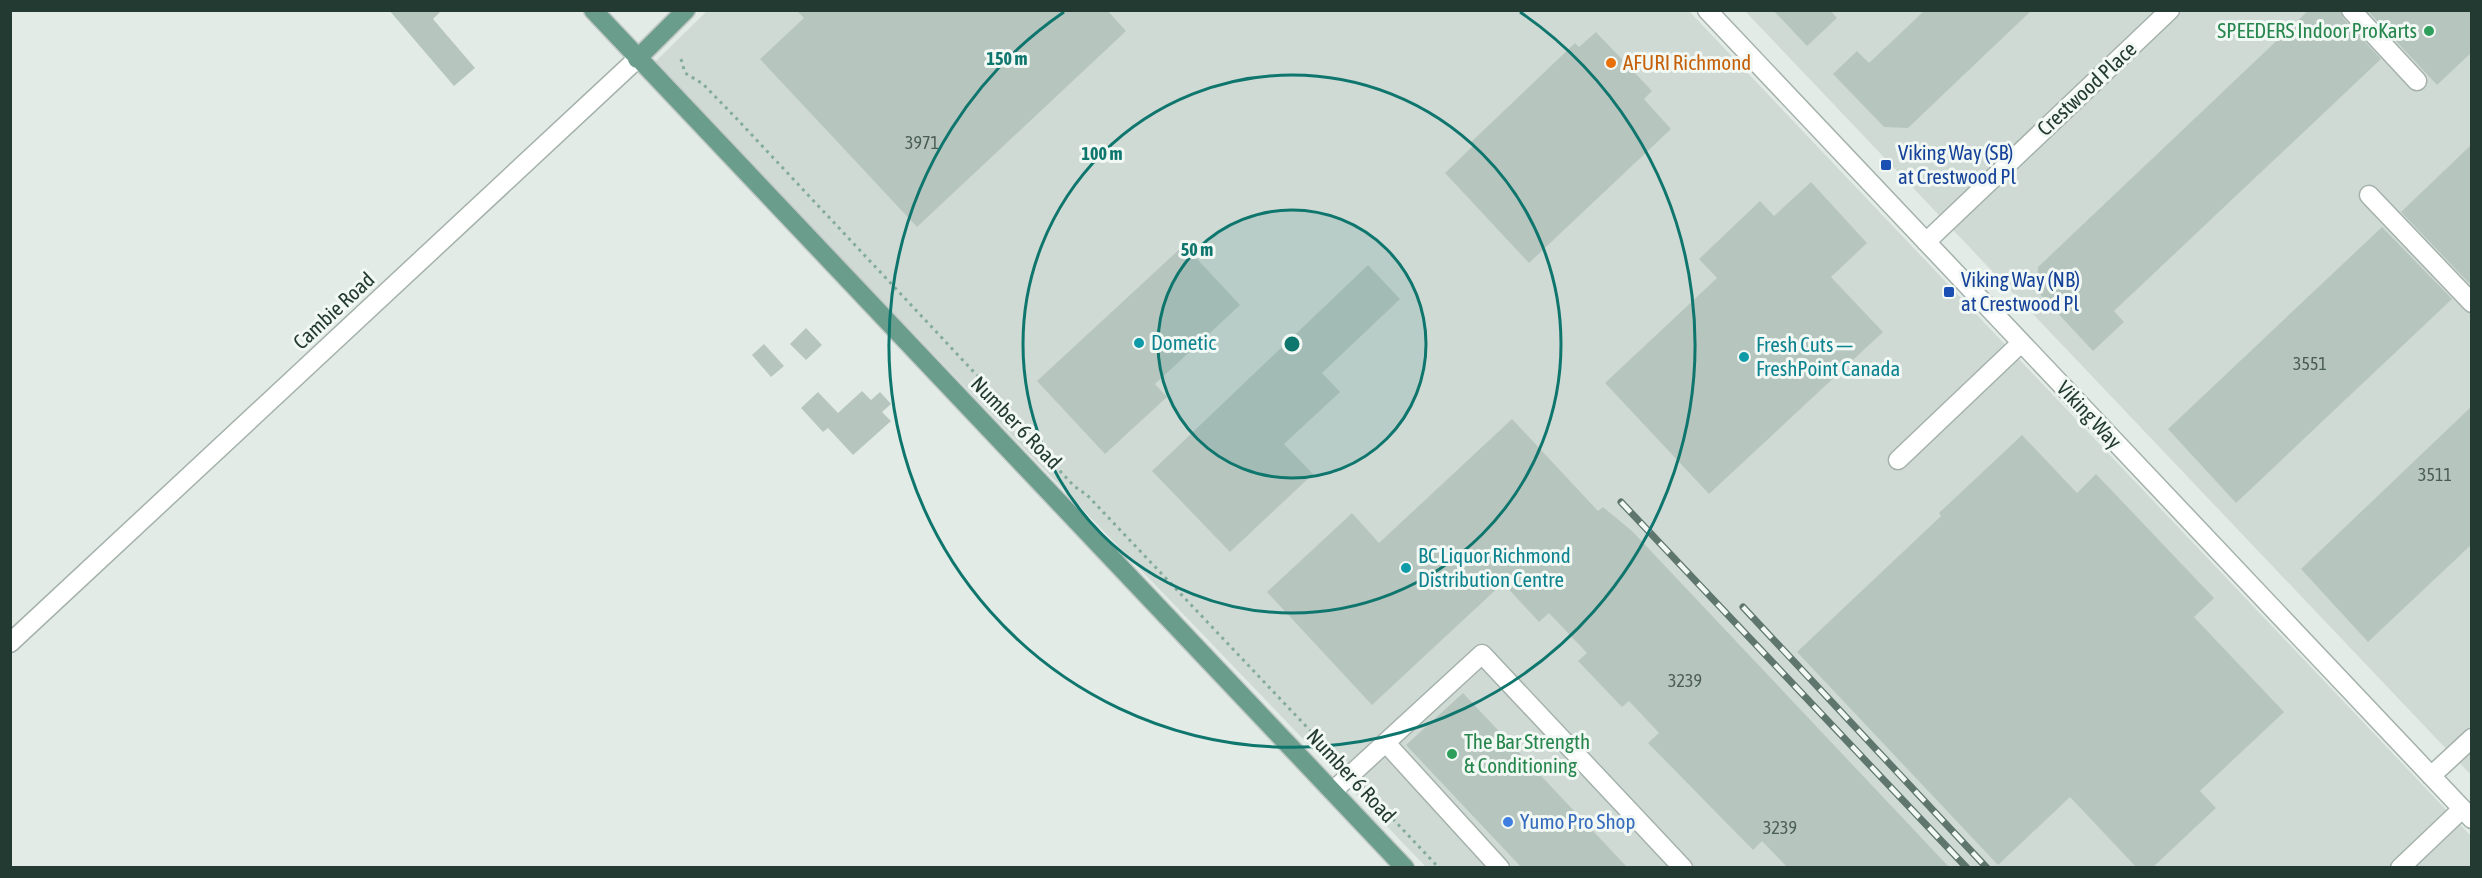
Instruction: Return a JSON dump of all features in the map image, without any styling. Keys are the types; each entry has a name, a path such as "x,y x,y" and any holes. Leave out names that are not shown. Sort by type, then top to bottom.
{"main road":[{"name":"Number 6 Road","path":"592,10 1405,867"},
{"name":"Cambie Road","path":"637,59 686,10"}],"street":[{"name":"Viking Way","path":"1707,10 2467,814"},
{"name":"Crestwood Place","path":"1926,242 2170,10"},
{"path":"2351,10 2417,81"},
{"name":"Cambie Road","path":"10,643 637,59"},
{"path":"2369,195 2472,303"},
{"path":"1898,460 2020,343"},
{"path":"1334,790 1482,654 1683,867"},
{"path":"2431,776 2472,738"},
{"path":"1386,742 1500,867"},
{"path":"2400,867 2467,814"}],"path":[{"path":"681,59 685,73 703,84 736,118 987,386 994,400 1074,486 1087,495 1439,867"}],"shaded area":[{"path":"707,11 1689,11 2471,836 2471,867 1426,867 654,63"},
{"path":"1745,11 2471,11 2471,775"}],"building":[{"path":"389,10 442,10 433,19 475,68 454,86"},
{"path":"796,10 1107,10 1126,31 917,227 760,59 804,18"},
{"path":"1773,10 1830,10 1837,18 1807,46"},
{"path":"1925,10 2032,10 1908,128 1884,127 1833,74 1857,51 1869,63"},
{"path":"2309,10 2340,10 2343,18 2381,59 2114,311 2124,322 2093,351 2037,291 2038,267"},
{"name":"SPEEDERS Indoor ProKarts","path":"2367,10 2472,10 2472,52 2437,85"},
{"path":"1596,32 1652,91 1644,99 1671,129 1529,263 1445,173 1474,145 1471,142 1575,43 1579,47"},
{"path":"2472,144 2472,281 2469,283 2401,212"},
{"name":"Fresh Cuts — FreshPoint Canada","path":"1811,182 1867,243 1831,277 1883,332 1709,494 1605,383 1717,278 1699,259 1760,201 1774,216"},
{"path":"2382,227 2452,299 2236,503 2168,429"},
{"name":"Dometic","path":"1184,245 1240,305 1155,384 1167,397 1105,454 1037,381"},
{"path":"1368,265 1400,299 1322,373 1340,392 1284,444 1313,474 1230,552 1152,471"},
{"path":"806,328 822,345 806,360 790,344"},
{"path":"764,344 784,366 771,377 752,355"},
{"path":"862,391 871,400 880,392 891,404 882,412 891,421 853,455 828,428 823,432 801,408 818,392 838,413"},
{"path":"2472,406 2472,544 2368,642 2301,569"},
{"path":"1512,419 1598,511 1603,507 1632,531 1949,867 1787,867 1762,841 1753,850 1648,743 1659,733 1629,701 1622,707 1578,661 1587,653 1549,613 1539,622 1503,583 1372,705 1267,592 1352,513 1379,543"},
{"path":"2022,435 2077,493 2096,474 2214,598 2194,617 2284,712 2200,791 2216,808 2153,867 2136,867 2070,797 1998,865 1797,652 1941,516 1939,513"},
{"path":"1463,693 1627,867 1521,867 1406,745"}],"railway":[{"path":"1621,502 1967,868"},
{"path":"1743,607 1987,868"}],"place":[{"name":"SPEEDERS Indoor ProKarts","path":"2429,31"},
{"name":"AFURI Richmond","path":"1611,63"},
{"name":"Viking Way (SB) at Crestwood Pl","path":"1886,165"},
{"name":"Viking Way (NB) at Crestwood Pl","path":"1949,292"},
{"name":"Dometic","path":"1139,343"},
{"name":"Fresh Cuts — FreshPoint Canada","path":"1744,357"},
{"name":"BC Liquor Richmond Distribution Centre","path":"1406,568"},
{"name":"The Bar Strength & Conditioning","path":"1452,754"},
{"name":"Yumo Pro Shop","path":"1508,822"}]}
